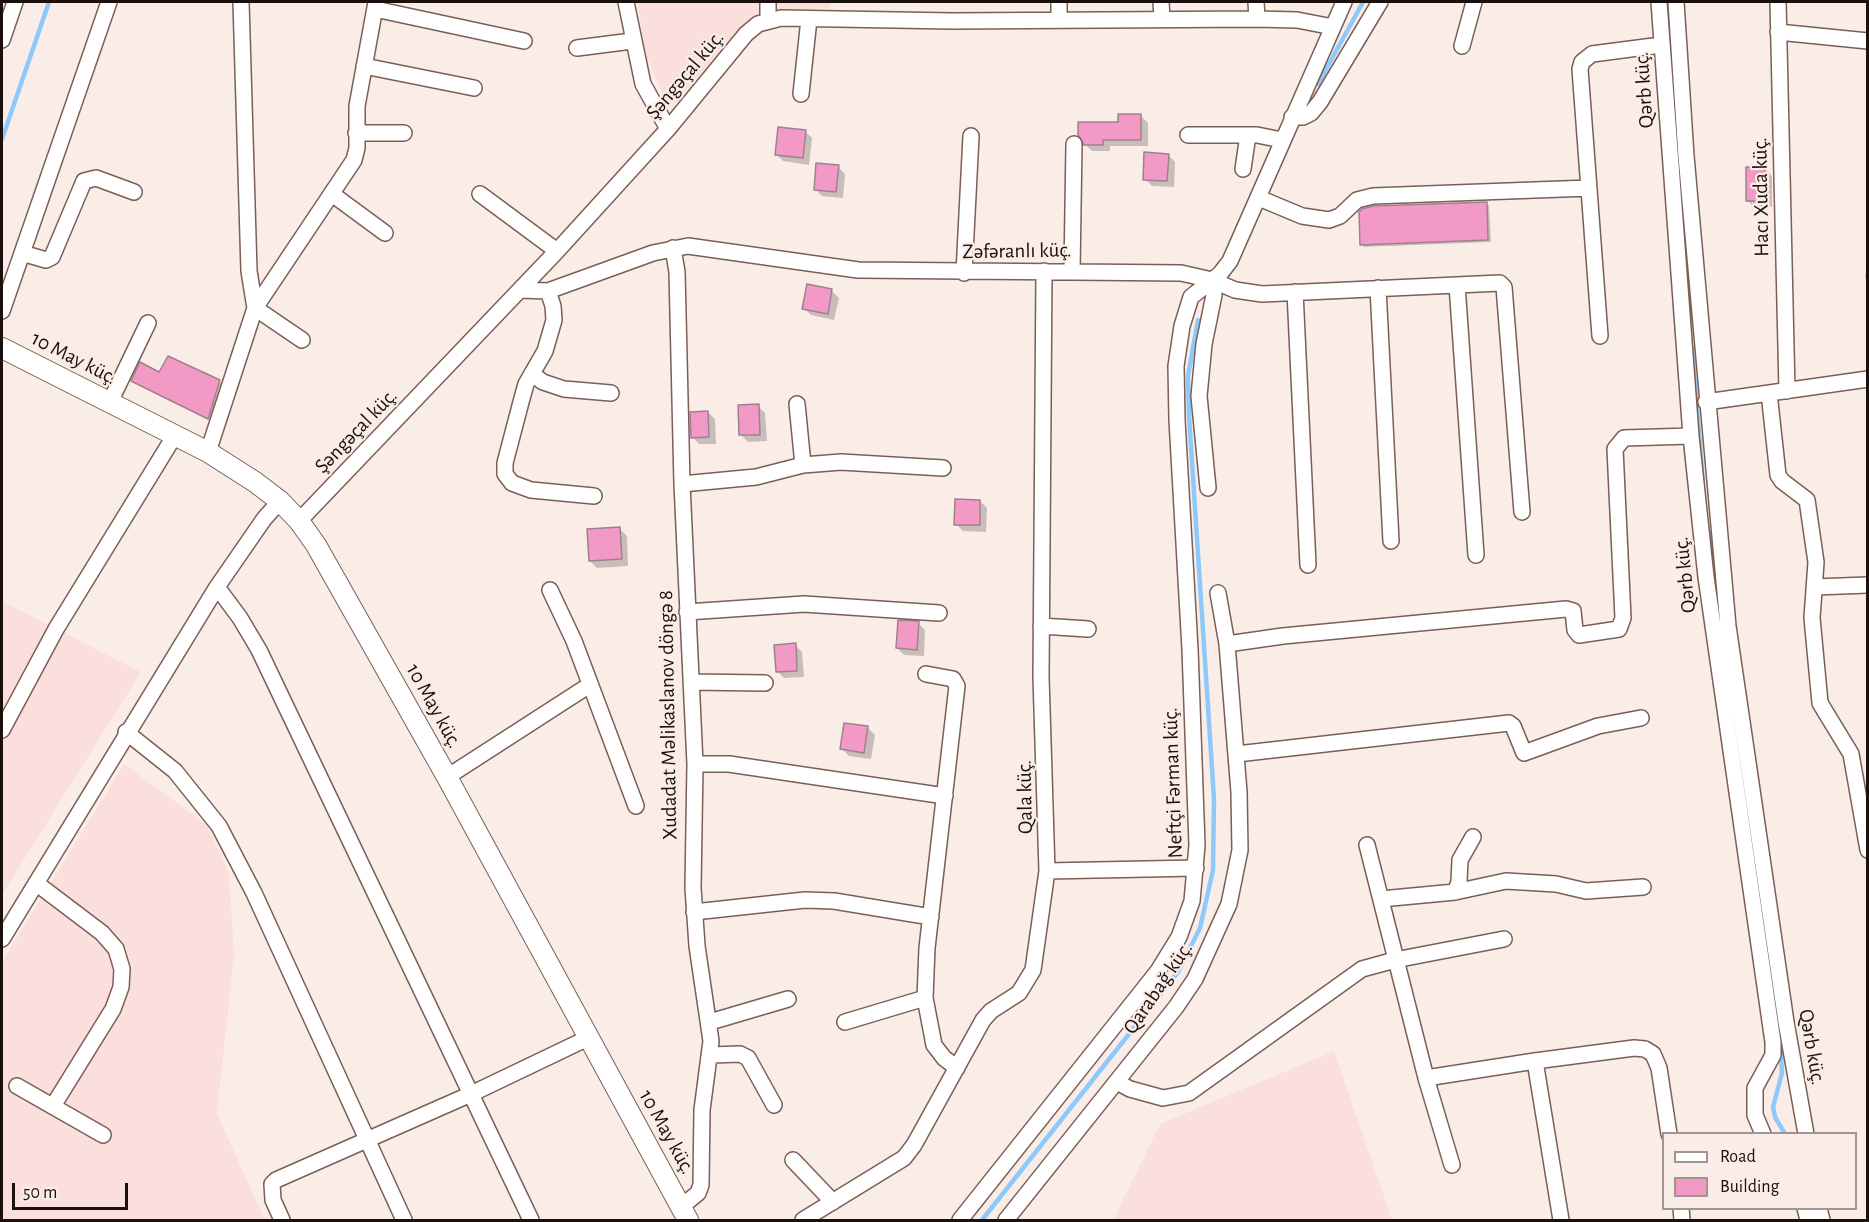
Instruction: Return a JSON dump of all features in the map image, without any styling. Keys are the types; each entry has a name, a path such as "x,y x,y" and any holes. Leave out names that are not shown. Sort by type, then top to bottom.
{"main road":[{"name":"10 May küç.","path":"2,348 208,452 280,501 298,521 316,545 447,777 684,1214"}],"street":[{"path":"2,311 109,2"},
{"path":"241,2 249,271 255,308 302,340"},
{"path":"626,2 632,41 643,84 668,129"},
{"path":"768,2 768,20 1257,19 1297,20 1333,27"},
{"path":"1059,2 1059,20"},
{"path":"1161,2 1162,18"},
{"path":"1256,2 1257,19"},
{"path":"1208,488 1199,396 1204,344 1214,295 1212,280 1230,261 1344,2"},
{"path":"1292,117 1303,117 1311,113 1320,102 1380,2"},
{"path":"1462,46 1474,2"},
{"name":"Qərb küç.","path":"1659,2 1691,436 1717,663 1773,1041 1773,1055 1755,1088 1755,1115 1762,1132"},
{"name":"Qərb küç.","path":"1676,2 1706,402 1728,626 1786,1022 1806,1132"},
{"name":"Hacı Xuda küç.","path":"1778,2 1787,391"},
{"path":"208,452 255,308 354,159 357,106 375,5 524,41"},
{"path":"2,40 9,7"},
{"path":"801,94 809,19"},
{"name":"Şəngəçal küç.","path":"298,521 557,251 668,129 746,34 768,20"},
{"path":"1778,32 1868,40"},
{"path":"577,48 632,41"},
{"path":"1600,336 1580,69 1582,62 1592,54 1661,45"},
{"path":"364,66 474,88"},
{"path":"356,133 404,133"},
{"path":"1188,135 1248,135 1282,140"},
{"path":"1243,169 1248,135"},
{"path":"964,273 971,136"},
{"path":"1072,271 1074,144"},
{"path":"22,253 46,260 52,257 84,181 96,178 134,192"},
{"path":"1258,198 1302,216 1329,220 1340,216 1357,200 1373,196 1589,188"},
{"path":"332,194 385,233"},
{"path":"480,194 557,251"},
{"name":"Zəfəranlı küç.","path":"520,290 548,291 673,248 702,246 847,269 964,273 1156,271 1194,275 1247,293 1495,282 1504,287 1522,512"},
{"name":"Xudadat Məlikaslanov döngə 8","path":"673,248 677,272 682,484 695,764 692,869 694,912 710,1022 711,1056 702,1110 701,1185 699,1193 684,1214"},
{"name":"Qala küç.","path":"803,1221 904,1158 914,1145 983,1020 991,1011 1019,993 1027,985 1033,970 1039,943 1047,871 1041,626 1044,271"},
{"name":"Neftçi Fərman küç.","path":"960,1221 1158,971 1179,937 1186,917 1197,868 1176,366 1186,308 1196,291 1212,280"},
{"path":"1457,285 1476,555"},
{"path":"1378,288 1391,541"},
{"path":"548,291 553,306 554,320 545,351 532,374 521,402 505,463 505,474 512,483 531,490 594,496"},
{"path":"1295,292 1308,565"},
{"path":"110,402 148,323"},
{"path":"532,374 543,382 564,389 611,393"},
{"path":"1706,402 1868,379"},
{"path":"1769,393 1778,475 1782,481 1807,500 1816,562 1812,618 1820,703 1851,754 1865,820 1868,850"},
{"path":"797,404 803,465"},
{"path":"2,730 56,629 175,435"},
{"path":"1227,644 1282,636 1570,609 1579,635 1615,631 1623,625 1623,618 1615,449 1624,438 1691,436"},
{"path":"682,484 756,477 803,465 841,462 943,468"},
{"path":"2,939 126,732 217,587 264,519 280,501"},
{"path":"1815,587 1868,585"},
{"path":"217,587 240,618 259,650 531,1221"},
{"path":"550,590 574,641 588,686 636,806"},
{"name":"Qarabağ küç.","path":"1006,1221 1118,1082 1195,979 1229,904 1240,850 1237,754 1227,644 1218,593"},
{"path":"687,612 804,604 939,613"},
{"path":"1041,626 1088,629"},
{"path":"926,674 953,679 957,686 931,917 925,998 934,1045 944,1058 957,1068"},
{"path":"691,682 765,682"},
{"path":"447,777 588,686"},
{"path":"1237,754 1509,723 1513,726 1524,753 1590,729 1641,718"},
{"path":"126,732 176,771 219,826 254,892 365,1140 404,1221"},
{"path":"695,764 729,764 945,796"},
{"path":"1455,892 1459,882 1460,860 1473,837"},
{"path":"1367,846 1426,1078 1452,1165"},
{"path":"1047,871 1197,868"},
{"path":"1381,899 1455,892 1506,881 1556,884 1586,891 1643,887"},
{"path":"36,883 102,933 116,949 122,969 121,987 113,1009 53,1106"},
{"path":"694,912 805,900 834,901 931,917"},
{"path":"1118,1082 1131,1089 1162,1098 1189,1093 1354,973 1395,960 1503,939"},
{"path":"844,1022 925,998"},
{"path":"710,1022 788,999"},
{"path":"282,1221 273,1200 272,1184 276,1180 471,1094 588,1038"},
{"path":"1426,1078 1535,1061 1634,1048 1645,1049 1653,1054 1659,1068 1669,1132"},
{"path":"711,1056 740,1053 747,1058 774,1105"},
{"path":"1535,1061 1561,1221"},
{"path":"17,1086 103,1135"},
{"path":"793,1160 833,1202"}],"shaded area":[{"path":"637,2 831,2 830,8 759,14 746,23 669,109 647,57"},
{"path":"2,601 141,672 2,895"},
{"path":"124,764 207,825 229,873 234,955 217,1114 265,1220 2,1220 2,962"},
{"path":"1334,1051 1392,1220 1113,1220 1160,1124"}],"building":[{"path":"1118,114 1141,114 1141,140 1103,140 1103,145 1084,145 1078,135 1078,122 1118,122"},
{"path":"778,127 806,130 803,158 775,155"},
{"path":"1144,152 1169,154 1167,181 1143,180"},
{"path":"816,163 839,165 836,192 814,190"},
{"path":"1746,167 1765,167 1765,201 1746,201"},
{"path":"1487,202 1488,240 1360,245 1359,212 1362,209 1373,206"},
{"path":"807,284 832,289 828,314 802,309"},
{"path":"168,356 220,380 208,419 131,381 140,362 159,372"},
{"path":"759,404 760,435 739,435 738,405"},
{"path":"708,411 709,437 691,438 690,412"},
{"path":"955,499 980,500 980,525 954,525"},
{"path":"620,527 622,559 589,561 587,529"},
{"path":"898,620 919,621 917,650 896,648"},
{"path":"796,643 797,671 776,672 774,645"},
{"path":"844,723 868,726 864,753 840,749"}],"waterway":[{"path":"2,139 49,2"},
{"path":"1318,84 1363,2"},
{"path":"1667,2 1668,26"},
{"path":"982,1220 1178,972 1200,928 1213,870 1214,799 1189,416 1188,376 1198,320"},
{"path":"1692,348 1703,483"},
{"path":"1709,533 1720,620"},
{"path":"1737,742 1742,775"},
{"path":"1764,926 1775,1006"},
{"path":"1780,1038 1782,1073 1773,1107 1775,1117 1784,1132"}]}
